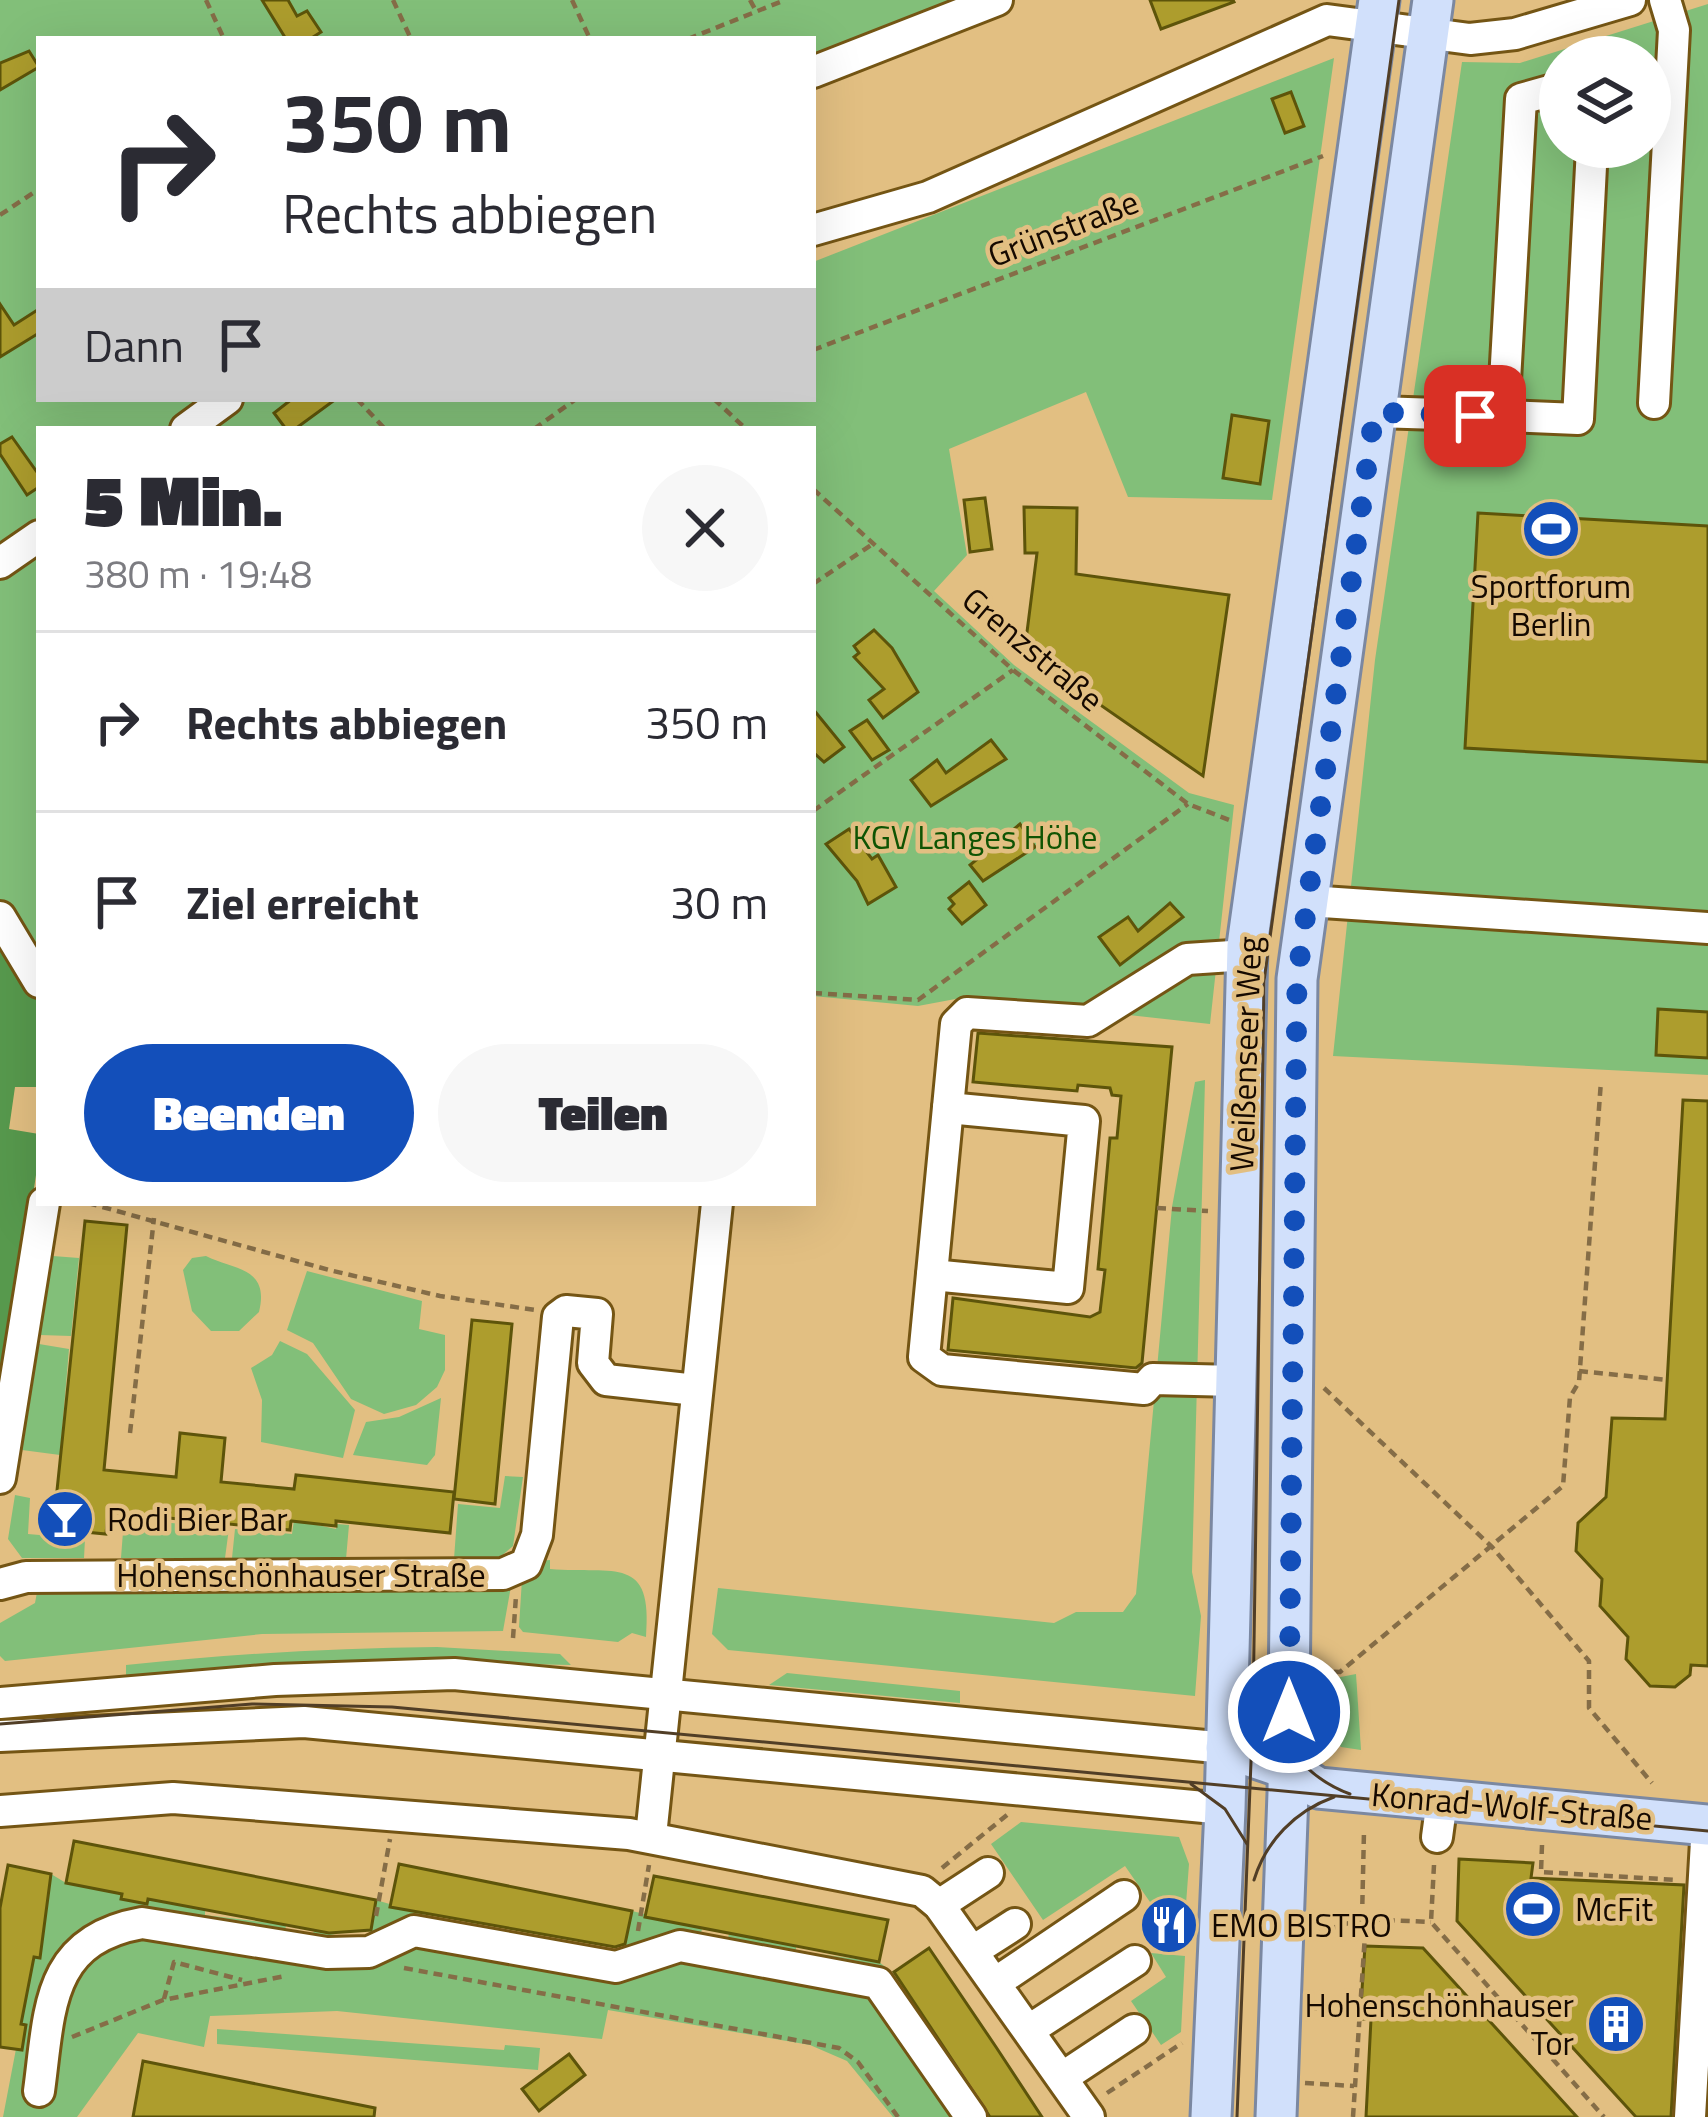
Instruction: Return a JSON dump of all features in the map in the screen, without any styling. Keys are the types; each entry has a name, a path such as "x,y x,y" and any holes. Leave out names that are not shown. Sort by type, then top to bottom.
{"main road":[{"name":"Weißenseer Weg","path":"1211,2117 1225,1809 1246,955 1377,13"},
{"name":"Weißenseer Weg","path":"1276,2117 1298,1786 1297,979 1431,17"},
{"path":"1317,422 1374,420"},
{"path":"1252,897 1308,901"},
{"path":"1226,1748 1298,1786"},
{"path":"1225,1809 1298,1786"},
{"name":"Konrad-Wolf-Straße","path":"1298,1786 1439,1818 1707,1824"}],"street":[{"path":"816,71 997,0"},
{"path":"816,229 949,188 1327,20 1377,13 1431,17 1470,39 1515,34 1630,0"},
{"path":"1662,36 1665,0"},
{"path":"1503,416 1521,99 1539,94"},
{"path":"1374,420 1578,418 1591,168"},
{"path":"1654,403 1659,168"},
{"path":"190,426 223,402"},
{"path":"0,563 36,538"},
{"path":"1308,901 1708,928"},
{"path":"0,917 36,977"},
{"path":"1236,1381 1153,1378 1144,1389 942,1370 924,1357 956,1024 967,1013 1088,1021 1187,959 1246,955"},
{"path":"932,1275 1068,1288 1084,1121 948,1108"},
{"path":"0,1478 44,1206"},
{"path":"651,1836 717,1206"},
{"path":"558,1318 566,1311 597,1314 592,1363 607,1380 696,1390"},
{"name":"Hohenschönhauser Straße","path":"0,1584 26,1577 503,1574 526,1564 537,1535 558,1318"},
{"path":"0,1703 275,1680 454,1674 1226,1748"},
{"path":"0,1736 148,1725 304,1722 1225,1809"},
{"path":"0,1811 173,1798 651,1836 922,1891 934,1892 988,1873"},
{"name":"Konrad-Wolf-Straße","path":"1690,2117 1707,1824"},
{"path":"934,1892 994,1983 1092,2110"},
{"path":"994,1983 1124,1896"},
{"path":"39,2091 59,1972 80,1947 114,1928 142,1922 327,1953 369,1952 414,1931 616,1966 680,1946 878,1983 971,2117"},
{"path":"973,1951 1015,1924"},
{"path":"1029,2030 1135,1961"},
{"path":"1063,2077 1134,2030"}],"path":[{"path":"206,0 223,36"},
{"path":"393,0 410,36"},
{"path":"572,0 589,36"},
{"path":"750,0 756,11"},
{"path":"695,36 785,0"},
{"name":"Grünstraße","path":"816,349 1319,155 1332,157"},
{"path":"0,215 36,191"},
{"path":"361,402 382,426"},
{"path":"538,426 572,402"},
{"path":"718,402 743,426"},
{"name":"Grenzstraße","path":"816,492 1013,670 1188,803 1237,823"},
{"path":"816,582 874,543"},
{"path":"816,809 1013,670"},
{"path":"816,993 918,1000 1188,803"},
{"path":"1317,1671 1340,1672 1563,1486 1570,1397 1579,1371 1601,1081"},
{"path":"102,1206 329,1270 558,1318"},
{"path":"1157,1208 1208,1211"},
{"path":"130,1433 154,1217"},
{"path":"1579,1371 1667,1380"},
{"path":"1320,1384 1492,1547 1589,1661 1589,1708 1652,1784"},
{"path":"513,1638 515,1568"},
{"path":"934,1892 1009,1813"},
{"path":"1431,1922 1439,1818"},
{"path":"1353,2117 1364,1831"},
{"path":"378,1906 391,1835"},
{"path":"1543,1845 1541,1872 1703,1882"},
{"path":"642,1912 648,1874"},
{"path":"1307,1935 1364,1919 1431,1922 1604,2117"},
{"path":"164,2000 174,1962 248,1981"},
{"path":"385,1969 458,1976 812,2039 839,2048 858,2062 898,2117"},
{"path":"39,2091 73,2036 164,2000 248,1981 303,1975"},
{"path":"1303,2007 1360,2012"},
{"path":"1092,2110 1186,2040"},
{"path":"1300,2082 1355,2086"}],"green space":[{"path":"0,0 972,0 816,58 816,36 36,36 36,402 207,402 174,426 36,426 36,525 0,550"},
{"name":"Sportforum Berlin","path":"1708,4 1708,1075 1333,1056 1375,660 1462,62 1520,63 1539,57 1539,168 1671,168 1671,36 1606,36"},
{"name":"KGV Langes Höhe","path":"1334,58 1272,500 1128,497 1086,392 949,449 967,555 934,591 1014,665 1189,793 1234,805 1210,1024 966,997 918,1006 816,996 816,426 205,426 238,402 816,402 816,261"},
{"path":"36,552 36,953 0,902 0,577"},
{"path":"0,928 36,998 36,1087 15,1087 9,1129 36,1134 36,1175 0,1415"},
{"path":"1205,1080 1192,1572 1201,1616 1195,1696 728,1650 712,1634 718,1588 1054,1623 1076,1612 1123,1612 1136,1594 1172,1207 1195,1082"},
{"path":"53,1256 79,1258 71,1336 40,1335"},
{"path":"206,1256 247,1272 259,1286 259,1312 239,1331 211,1331 192,1311 183,1270 192,1258"},
{"path":"307,1271 422,1301 419,1329 445,1335 445,1370 437,1387 416,1405 384,1414 351,1399 313,1343 287,1330"},
{"path":"280,1341 307,1354 355,1410 343,1458 261,1442 262,1400 251,1368 272,1355"},
{"path":"39,1344 69,1349 60,1455 22,1450"},
{"path":"441,1398 435,1455 427,1465 353,1455 366,1422 399,1417"},
{"path":"505,1476 523,1477 513,1546 498,1559 454,1559 458,1504 500,1508"},
{"path":"15,1495 30,1498 28,1534 85,1539 84,1558 22,1558 8,1539"},
{"path":"124,1519 183,1524 183,1533 211,1535 212,1527 229,1528 225,1558 121,1558"},
{"path":"294,1520 336,1529 337,1524 349,1525 346,1559 232,1558 235,1529 292,1534"},
{"path":"550,1560 550,1569 611,1571 636,1581 647,1611 646,1637 632,1633 618,1642 523,1632 519,1627 522,1579 537,1561"},
{"path":"511,1586 503,1631 262,1634 5,1661 0,1656 0,1623 35,1603 38,1587"},
{"path":"437,1647 560,1654 571,1665 340,1660 126,1676 126,1665 165,1661"},
{"path":"787,1673 960,1691 960,1703 769,1685"},
{"path":"1356,1674 1361,1750 1341,1747 1320,1725 1320,1681"},
{"path":"1021,1822 1179,1837 1189,1864 1186,1904 1150,1902 1125,1866 1043,1920 991,1844"},
{"path":"51,1874 66,1883 205,1910 205,1915 286,1925 285,1931 312,1936 314,1931 368,1941 376,1900 471,1928 473,1923 565,1947 567,1942 622,1953 632,1911 702,1928 701,1934 728,1939 729,1933 796,1946 796,1951 879,1962 893,1973 937,2046 941,2043 978,2099 974,2103 984,2117 893,2117 847,2061 810,2045 608,2010 602,2039 337,2011 210,2016 204,2047 138,2033 77,2117 3,2117 16,2049 22,2049 26,2025 21,2023 34,1957 40,1957"},
{"path":"1151,1953 1185,1956 1181,2032 1161,2045 1131,2001 1166,1977"},
{"path":"217,2029 504,2050 505,2045 540,2048 538,2070 217,2044"}],"building":[{"path":"262,0 288,0 297,16 307,11 321,32 284,36"},
{"path":"1150,0 1233,0 1234,2 1161,29"},
{"path":"29,51 36,69 0,90 0,63"},
{"path":"1291,92 1304,126 1285,133 1272,99"},
{"path":"0,304 14,325 36,311 36,335 0,357"},
{"path":"288,402 332,402 299,426 284,426 274,413"},
{"path":"1232,415 1269,421 1260,484 1223,478"},
{"path":"12,437 36,471 36,489 27,495 0,454 0,444"},
{"path":"985,498 992,549 970,552 964,500"},
{"path":"1024,507 1077,508 1076,574 1229,595 1203,776 1008,641 1026,640 1037,553 1025,553"},
{"path":"1478,513 1708,526 1708,762 1465,748"},
{"path":"874,630 892,648 918,692 883,718 869,700 884,689 854,657 859,653 854,646"},
{"path":"816,713 844,747 824,762 816,755"},
{"path":"867,720 889,750 872,760 850,731"},
{"path":"991,740 1006,759 931,806 911,780 937,760 946,773"},
{"path":"1020,824 1035,847 983,881 970,865"},
{"path":"849,829 872,859 878,855 896,887 868,904 857,881 826,844"},
{"path":"969,882 986,905 962,924 949,909 954,904 949,898"},
{"path":"1170,903 1183,917 1120,965 1099,937 1128,917 1138,931"},
{"path":"1658,1009 1708,1012 1708,1058 1656,1055"},
{"path":"978,1033 1172,1047 1142,1363 1136,1368 948,1350 953,1298 1090,1317 1100,1312 1105,1270 1098,1269 1110,1138 1117,1138 1121,1096 1112,1095 1110,1088 1078,1085 1077,1091 973,1082"},
{"path":"1683,1100 1708,1101 1708,1666 1691,1665 1690,1675 1675,1687 1650,1686 1626,1659 1628,1637 1600,1606 1602,1579 1576,1551 1578,1523 1606,1497 1612,1418 1665,1419"},
{"path":"85,1221 127,1225 104,1470 176,1477 180,1433 225,1438 221,1482 294,1489 296,1475 454,1492 450,1533 336,1521 336,1526 291,1521 290,1530 108,1512 106,1534 53,1529"},
{"path":"472,1320 512,1324 495,1504 454,1499"},
{"path":"74,1841 376,1900 371,1930 329,1933 148,1899 147,1904 66,1883"},
{"name":"Hohenschönhauser Tor","path":"1459,1859 1533,1863 1531,1878 1684,1885 1671,2117 1636,2117 1457,1921"},
{"path":"399,1864 632,1911 625,1944 615,1947 390,1907"},
{"path":"8,1865 51,1874 40,1958 34,1957 21,2024 26,2025 22,2050 0,2047 0,1908"},
{"path":"654,1876 888,1920 879,1962 645,1917"},
{"name":"Hohenschönhauser Tor","path":"1365,1946 1423,1948 1577,2117 1366,2117 1371,2019 1360,2019"},
{"path":"929,1948 1042,2117 990,2117 894,1972"},
{"path":"569,2054 585,2075 539,2111 522,2089"},
{"path":"143,2061 375,2108 374,2117 133,2117"}],"tram line":[{"path":"1237,2117 1253,1711 1264,981 1399,0"},
{"path":"1260,1689 1273,1722 1293,1752 1318,1777 1350,1794"},
{"path":"0,1724 252,1704 392,1707 1708,1831"},
{"path":"1191,1784 1225,1809 1247,1844"},
{"path":"1254,1880 1284,1829 1307,1810 1334,1797"}],"place":[{"name":"Sportforum Berlin","path":"1551,529"},
{"name":"Rodi Bier Bar","path":"65,1519"},
{"name":"McFit","path":"1533,1909"},
{"name":"EMO BISTRO","path":"1169,1925"},
{"name":"Hohenschönhauser Tor","path":"1616,2024"}],"route":[{"path":"1289,1712 1297,979 1372,429 1376,412 1475,416"}]}
